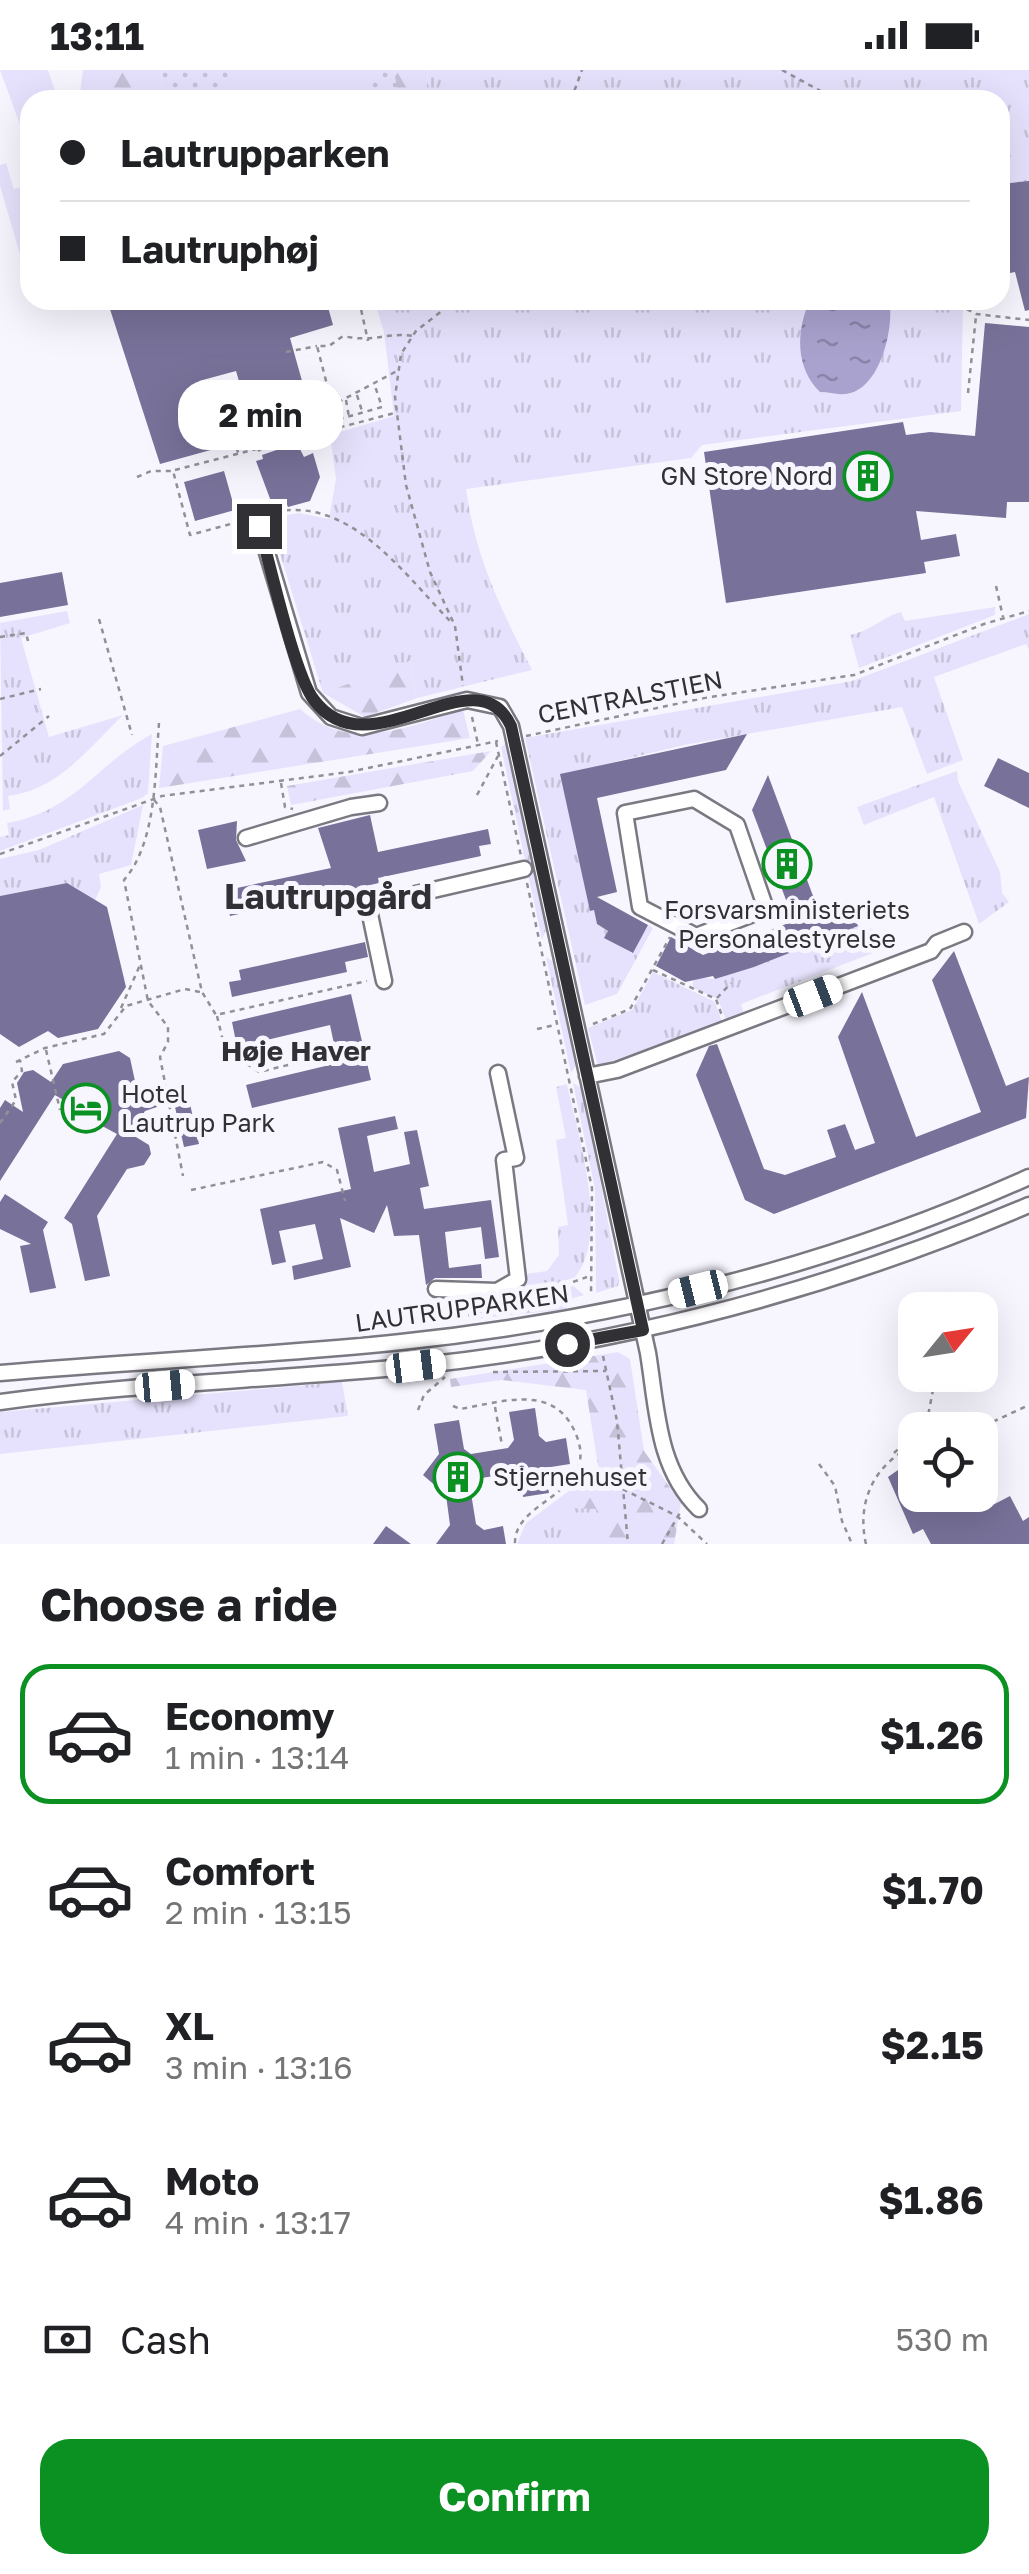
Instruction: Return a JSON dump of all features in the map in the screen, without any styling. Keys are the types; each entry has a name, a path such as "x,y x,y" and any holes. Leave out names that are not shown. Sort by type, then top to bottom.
{"street":[{"path":"258,521 305,682 322,710 340,722 362,727 467,700 500,708 514,738 643,1330 663,1451 677,1483 699,1509"},
{"path":"694,799 720,814 737,826 766,910 696,936 640,906 625,813 694,799"},
{"path":"246,838 351,807 379,803"},
{"path":"384,979 368,905 524,869"},
{"path":"588,1076 617,1070 930,951 964,932"},
{"path":"436,1289 496,1291 518,1278 504,1160 516,1158 498,1072"},
{"name":"LAUTRUPPARKEN","path":"0,1373 458,1335 637,1304 816,1257 948,1212 1029,1177"},
{"name":"LAUTRUPPARKEN","path":"0,1402 416,1366 643,1330 848,1274 1029,1205"}],"path":[{"path":"782,70 819,90"},
{"path":"361,310 368,341"},
{"path":"444,310 413,336 401,354 396,412 418,534 455,626 478,745"},
{"path":"968,310 1029,320"},
{"path":"968,393 976,314"},
{"path":"286,352 330,346 342,336 368,341 396,333 413,336"},
{"path":"318,346 331,400 327,409 332,429"},
{"path":"258,451 399,371"},
{"path":"330,422 382,408 374,383"},
{"path":"217,390 239,456"},
{"path":"356,393 364,413"},
{"path":"346,398 350,417"},
{"path":"138,477 152,470 172,471 239,456 396,412"},
{"path":"306,421 311,436"},
{"path":"172,471 190,535 258,521 289,510 348,523 371,540 455,626"},
{"path":"996,586 1003,617"},
{"name":"CENTRALSTIEN","path":"0,854 40,843 152,799 281,781 496,742 704,698 854,675 1003,617 1029,612"},
{"path":"98,619 132,736"},
{"path":"0,637 26,633 28,641"},
{"path":"0,698 41,689"},
{"path":"0,756 49,716"},
{"path":"159,723 152,799 135,866 124,880 148,1002 168,1027 168,1042 160,1057 184,1176"},
{"path":"496,742 592,1188 588,1276 591,1294"},
{"path":"477,794 499,755"},
{"path":"281,781 286,807 315,820"},
{"path":"152,799 160,806 202,992 216,1015 224,1049 259,1072 313,1059 319,1047"},
{"path":"577,1029 630,1008 672,934"},
{"path":"0,1124 16,1100 12,1082 22,1071 18,1061 45,1048 104,1034 141,964"},
{"path":"652,970 716,999 728,1028"},
{"path":"216,1015 384,979"},
{"path":"690,990 692,981"},
{"path":"716,999 731,983"},
{"path":"119,1011 184,988 202,992"},
{"path":"537,1029 557,1025"},
{"path":"45,1048 60,1110"},
{"path":"192,1190 324,1162 337,1170 345,1201"},
{"path":"449,1320 496,1309 588,1276"},
{"path":"436,1289 433,1294 458,1335"},
{"path":"603,1356 628,1544"},
{"path":"492,1372 529,1375 606,1371"},
{"path":"418,1410 424,1395 446,1376"},
{"path":"454,1406 460,1410 532,1398 554,1405 576,1432 578,1467 553,1500 520,1524 514,1544"},
{"path":"998,1420 1029,1403"},
{"path":"495,1404 502,1445"},
{"path":"866,1544 860,1521 867,1494 898,1449"},
{"path":"889,1458 898,1454"},
{"path":"819,1464 835,1486 842,1521 852,1544"},
{"path":"578,1467 677,1516 708,1544"},
{"path":"662,1544 677,1516"}],"green space":[{"path":"0,70 48,70 55,90 20,90 20,125"},
{"path":"83,70 162,70 161,90 80,90"},
{"path":"162,70 394,70 397,90 161,90"},
{"path":"236,70 376,70 380,74 365,90 217,90"},
{"path":"394,70 428,70 427,90 397,90"},
{"path":"428,70 1029,70 1029,183 1010,186 1010,90 427,90"},
{"path":"6,163 14,189 20,188 20,254 0,186 0,165"},
{"path":"377,310 963,310 961,411 702,445 691,458 466,489 491,582 532,670 417,698 410,661 323,693 269,518 299,513 329,519 336,479 330,435 394,416 384,332"},
{"path":"995,607 995,615 859,668 850,635 894,614 901,612 905,621"},
{"path":"67,611 70,623 21,638 49,737 123,715 57,777 8,796 10,809 3,811 0,623"},
{"path":"1029,614 1029,650 1026,644 934,677 963,760 927,774 902,707 684,745 601,765 564,790 590,910 594,910 597,924 608,931 605,938 632,953 648,925 653,928 617,994 585,1005 525,738 852,681"},
{"path":"410,661 417,698 365,717 323,693"},
{"path":"300,709 319,723 359,734 400,729 463,710 470,738 159,788 163,746"},
{"path":"152,734 148,793 142,798 0,851 0,837 9,835 7,823 51,808"},
{"path":"507,743 547,927 542,940 501,747"},
{"path":"491,751 473,771 291,805 287,786"},
{"path":"957,771 1000,872 1002,893 1009,902 979,924 934,797 864,825 857,807"},
{"path":"143,805 131,865 99,874 101,887 95,900 67,883 0,896 0,859 39,850"},
{"path":"858,926 873,929 878,951 741,1004 744,1014 726,1020 718,999 693,988 693,977 716,979"},
{"path":"546,957 555,963 577,1064 571,1073"},
{"path":"653,972 715,1002 722,1022 598,1066 588,1028 632,1010"},
{"path":"573,1083 583,1089 619,1280 618,1286 596,1293 595,1189"},
{"path":"567,1084 584,1156 591,1210 585,1258 575,1277 503,1306 501,1295 527,1279 526,1274 547,1271 559,1255 558,1227 568,1225 556,1140 566,1138 556,1087"},
{"path":"573,1286 584,1295 567,1300 567,1309 476,1319"},
{"path":"618,1352 630,1359 644,1451 681,1503 674,1544 599,1544 596,1509 571,1508 566,1493 599,1472 586,1390 502,1380 451,1387 450,1379"},
{"path":"342,1382 348,1416 0,1454 0,1412"},
{"path":"615,1471 636,1544 517,1544 526,1523 566,1493 568,1498"}],"water":[{"path":"807,310 890,310 887,341 876,371 857,391 841,394 820,392 812,382 802,360 802,324"}],"building":[{"path":"1029,181 1029,310 1025,311 1015,272 1010,273 1010,183"},
{"path":"110,310 329,310 333,325 290,338 311,413 253,429 236,371 199,381 218,448 160,464"},
{"name":"GN Store Nord","path":"985,323 1029,327 1029,502 1007,502 1006,518 916,511 921,540 956,534 960,556 924,562 926,573 726,603 704,452 903,422 906,435 930,432 975,436"},
{"path":"297,443 304,457 313,453 320,477 310,501 288,507 285,500 272,504 256,461 263,459 262,455"},
{"path":"224,471 235,510 195,521 184,482"},
{"path":"62,572 68,605 0,617 0,583"},
{"path":"747,734 726,770 597,798 617,892 597,897 648,925 633,953 604,938 608,931 597,924 594,910 590,911 560,774"},
{"path":"998,758 1029,773 1029,808 984,786"},
{"name":"Forsvarsministeriets Personalestyrelse","path":"768,775 819,912 848,900 858,926 754,967 715,979 713,976 685,982 656,966 671,937 703,955 794,921 752,810"},
{"path":"370,815 378,852 488,829 491,844 479,846 481,856 378,878 379,883 370,885 372,893 361,897 346,900 344,891 230,916 227,901 234,899 232,889 331,868 318,828"},
{"path":"237,821 236,840 246,861 207,869 198,830"},
{"path":"67,883 107,907 126,987 98,1029 58,1038 48,1031 19,1047 0,1034 0,896"},
{"path":"365,942 368,957 345,962 347,972 232,997 229,982 241,980 239,970"},
{"path":"954,951 1006,1086 1029,1077 1026,1118 774,1214 745,1200 696,1075 709,1046 717,1044 764,1169 785,1175 836,1157 827,1130 845,1124 855,1150 875,1143 838,1037 862,992 916,1137 981,1112 932,980"},
{"path":"351,994 371,1080 252,1108 246,1085 338,1063 330,1025 237,1047 232,1022"},
{"path":"119,1051 130,1058 138,1095 158,1092 163,1105 145,1111 131,1134 149,1145 151,1154 144,1165 127,1169 97,1216 110,1276 85,1281 72,1224 64,1218 117,1134 55,1095 0,1181 0,1108 5,1100 23,1112 17,1083 24,1072 33,1070 51,1082 63,1064"},
{"path":"190,1104 199,1144 184,1147 175,1107"},
{"path":"395,1116 398,1129 367,1136 374,1172 410,1164 404,1132 417,1130 429,1186 420,1188 424,1209 491,1200 499,1257 485,1259 481,1227 445,1232 449,1268 481,1264 482,1278 435,1278 426,1285 419,1235 394,1236 387,1205 374,1233 340,1218 351,1267 294,1280 292,1266 323,1259 315,1224 279,1231 286,1262 272,1265 260,1209 351,1189 338,1128"},
{"path":"5,1194 48,1222 43,1230 56,1288 30,1293 20,1246 31,1244 0,1229 0,1202"},
{"name":"Stjernehuset","path":"535,1408 539,1436 546,1442 566,1438 570,1464 551,1467 546,1474 549,1493 523,1497 520,1478 513,1473 475,1479 470,1487 476,1524 484,1530 503,1526 506,1544 436,1544 450,1525 446,1495 423,1475 439,1454 434,1424 459,1420 464,1449 471,1454 508,1448 514,1440 509,1412"},
{"path":"898,1470 898,1500 888,1477"},
{"path":"1010,1496 1023,1521 1029,1517 1029,1544 931,1544 923,1529 913,1534 903,1512 998,1512 998,1502"},
{"path":"386,1526 411,1544 373,1544"}],"place":[{"name":"GN Store Nord","path":"868,476"},
{"name":"Forsvarsministeriets Personalestyrelse","path":"787,864"},
{"name":"Hotel Lautrup Park","path":"86,1108"},
{"name":"Stjernehuset","path":"458,1477"}],"district":[{"name":"Lautrupgård","path":"328,897"},
{"name":"Høje Haver","path":"296,1051"}],"route":[{"path":"259,526 308,692 322,710 340,722 362,727 439,706 479,700 500,708 511,726 643,1330 567,1344"}]}
